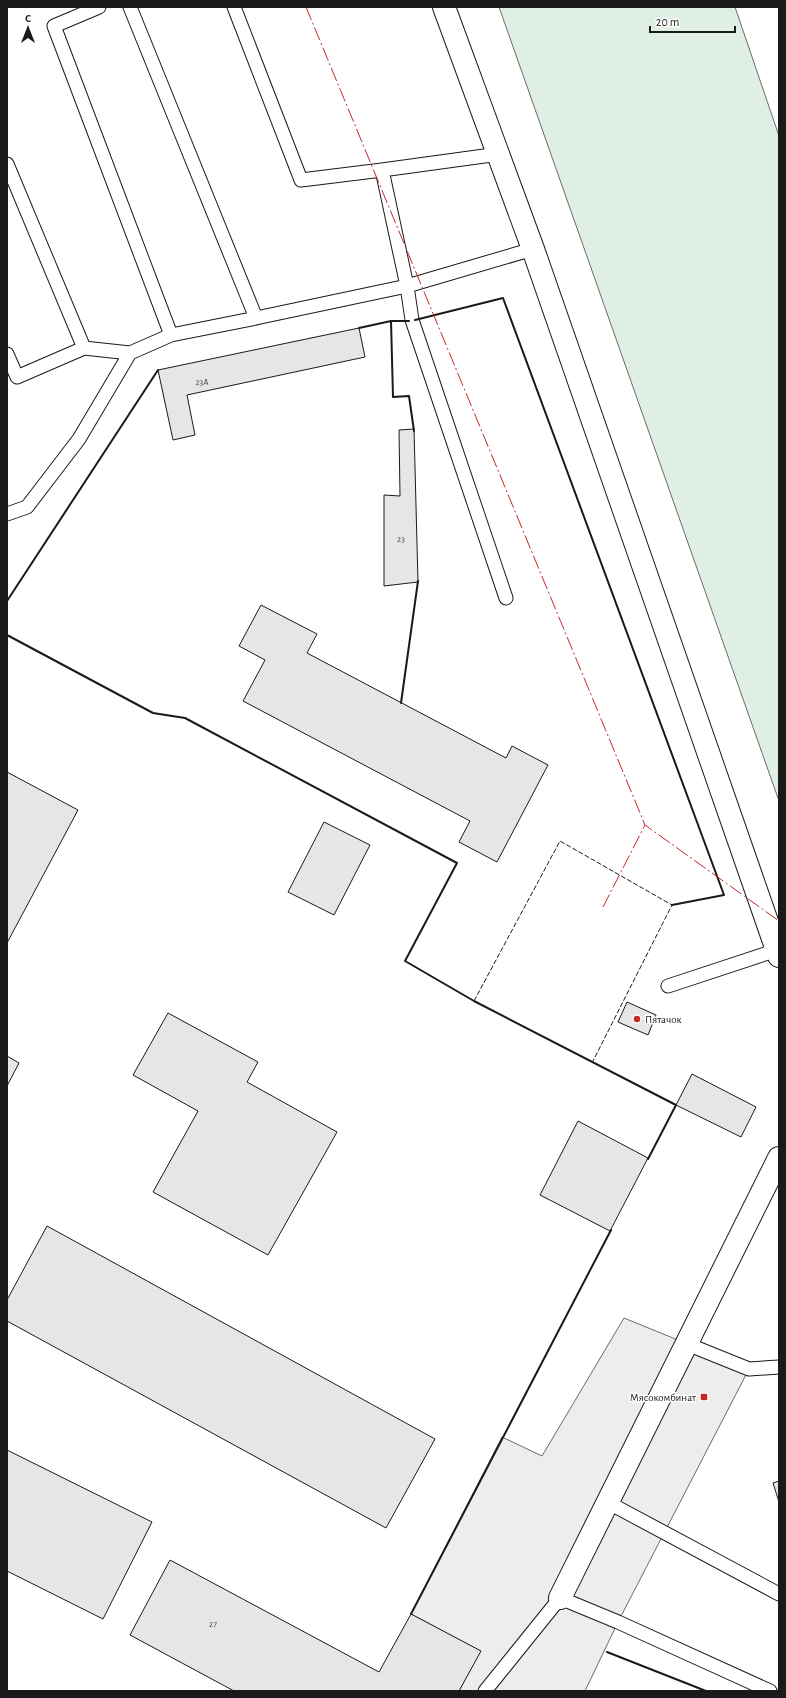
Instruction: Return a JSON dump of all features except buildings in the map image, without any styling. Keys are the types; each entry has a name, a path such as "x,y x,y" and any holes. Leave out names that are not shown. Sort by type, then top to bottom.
{"street":[{"path":"444,7 534,249 778,953"},
{"path":"560,1598 779,1158"}],"lane":[{"path":"99,7 54,26 171,335"},
{"path":"130,7 256,318"},
{"path":"234,7 301,180 499,154"},
{"path":"7,164 84,348"},
{"path":"382,170 407,286 412,320 506,598"},
{"path":"7,354 17,376 84,348 130,353 171,335 407,286 534,249"},
{"path":"7,514 27,507 46,483 79,439 130,353"},
{"path":"668,986 778,953"},
{"path":"687,1344 749,1369 779,1367"},
{"path":"608,1503 779,1594"},
{"path":"485,1691 560,1598 618,1622 770,1691"}],"green space":[{"path":"499,7 735,7 779,136 779,801"}],"shaded area":[{"path":"624,1318 749,1369 618,1622 585,1691 459,1691 480,1651 411,1614 502,1437 542,1456"}],"fence":[{"path":"474,1001 560,841 672,905 593,1061"}],"wall":[{"path":"415,320 503,298 724,895 672,905"},
{"path":"391,321 409,321"},
{"path":"359,328 391,321 393,397 409,396 414,431"},
{"path":"7,601 158,370"},
{"path":"401,703 418,581"},
{"path":"7,635 153,713 185,718 457,863 405,961 474,1001 676,1105 648,1159"},
{"path":"411,1614 611,1230"},
{"path":"607,1652 706,1691"}],"power":[{"path":"306,7 645,825 779,921"},
{"path":"603,907 645,825"}],"place":[{"name":"Пятачок","path":"637,1019"},
{"name":"Мясокомбинат","path":"704,1397"}]}
